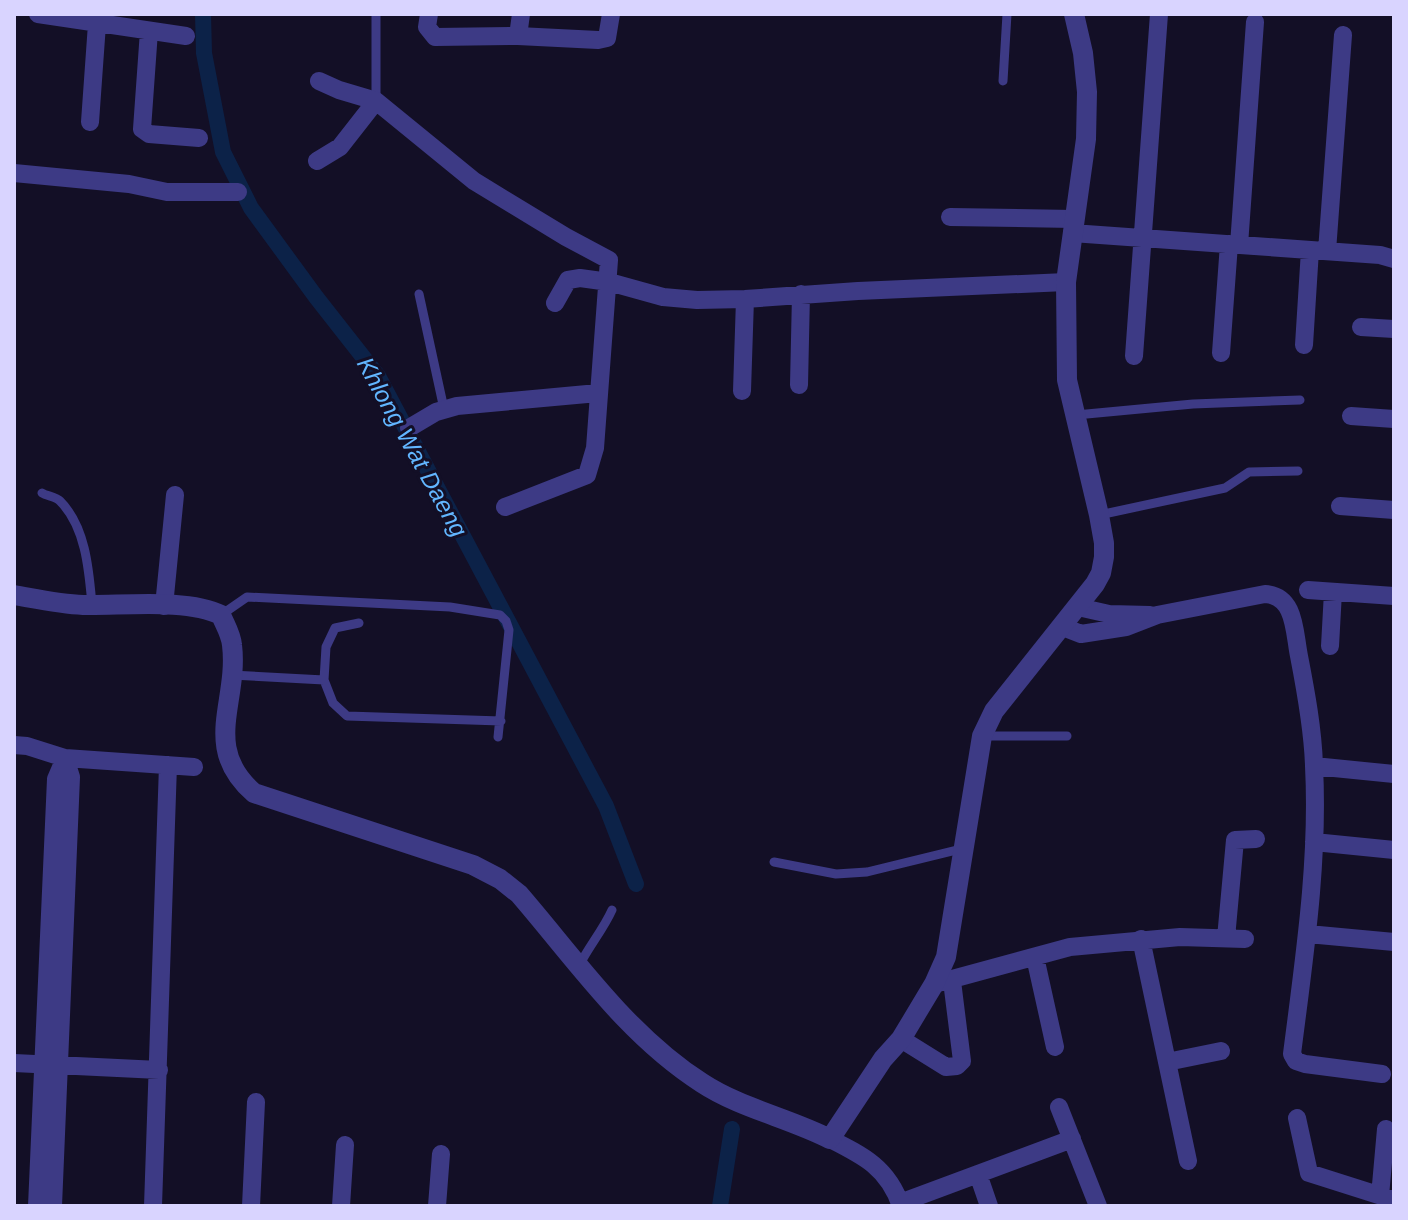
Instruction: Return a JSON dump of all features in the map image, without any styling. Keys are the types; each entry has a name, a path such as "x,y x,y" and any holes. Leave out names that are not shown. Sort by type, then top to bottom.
{"street":[{"path":"38,14 104,21 186,36"},
{"path":"429,14 427,27 435,37 518,36 598,40 607,38 611,14"},
{"path":"518,36 521,14"},
{"path":"901,1039 946,1067 957,1066 962,1061 943,983 982,736 994,711 1063,627 1101,573 1104,543 1067,380 1066,282 1086,139 1087,92 1083,53 1074,14"},
{"path":"1134,356 1159,14"},
{"path":"90,122 104,21"},
{"path":"1221,353 1255,22"},
{"path":"149,31 142,129 149,134 199,138"},
{"path":"1304,345 1319,250 1343,35"},
{"path":"319,81 376,101 474,181 609,260 595,448 587,475 505,507"},
{"path":"317,161 340,147 376,101"},
{"path":"14,173 129,184 167,192 238,192"},
{"path":"950,217 1073,226 1143,238 1380,255 1394,259"},
{"path":"555,303 572,279 609,282 663,297 745,299 1066,282"},
{"path":"799,385 801,294"},
{"path":"742,391 745,299"},
{"path":"1361,327 1394,329"},
{"path":"409,428 444,409 598,393"},
{"path":"1351,416 1394,419"},
{"path":"164,606 175,495"},
{"path":"1340,506 1394,510"},
{"path":"1308,590 1394,596"},
{"path":"1330,646 1333,592"},
{"path":"1063,627 1081,634 1126,627 1157,615 1265,594 1276,595 1289,605 1305,686 1314,766 1314,842 1308,934 1292,1054 1296,1061 1305,1064 1382,1074"},
{"path":"14,595 92,605 209,609 221,615 232,645 225,735 227,760 238,779 254,793 473,865 500,879 519,894 627,1020 657,1049 703,1084 859,1153 882,1170 900,1205 1072,1139"},
{"path":"1078,607 1109,614 1157,615"},
{"path":"14,745 65,758 194,767"},
{"path":"53,1206 51,1065 56,779 65,758"},
{"path":"153,1206 168,765"},
{"path":"1314,766 1394,774"},
{"path":"830,1139 883,1059 943,983 1070,947 1141,939 1236,939 1235,840 1256,839"},
{"path":"1314,842 1394,850"},
{"path":"1308,934 1394,942"},
{"path":"1141,939 1188,1161"},
{"path":"1035,957 1055,1047"},
{"path":"1167,1062 1221,1051"},
{"path":"14,1063 159,1070"},
{"path":"37,1206 51,1065"},
{"path":"251,1206 256,1102"},
{"path":"1059,1107 1098,1206"},
{"path":"1297,1118 1309,1173 1387,1198 1386,1129"},
{"path":"341,1206 345,1145"},
{"path":"437,1206 441,1154"},
{"path":"978,1174 989,1206"}],"lane":[{"path":"376,14 376,101"},
{"path":"1003,81 1007,14"},
{"path":"419,294 444,409"},
{"path":"1074,415 1193,404 1300,400"},
{"path":"1099,515 1225,488 1249,472 1298,471"},
{"path":"42,493 59,500 78,530 88,564 92,605"},
{"path":"221,615 247,597 450,607 500,615 509,630 498,737"},
{"path":"359,623 335,628 326,647 324,680 333,703 347,716 501,721"},
{"path":"231,675 324,680"},
{"path":"982,736 1067,736"},
{"path":"774,862 836,874 867,872 965,848"},
{"path":"579,966 612,910"}],"waterway":[{"name":"Khlong Wat Daeng","path":"203,14 204,53 223,152 251,208 378,376 606,806 636,884"},
{"name":"Khlong Wat Daeng","path":"720,1206 732,1129"}]}
